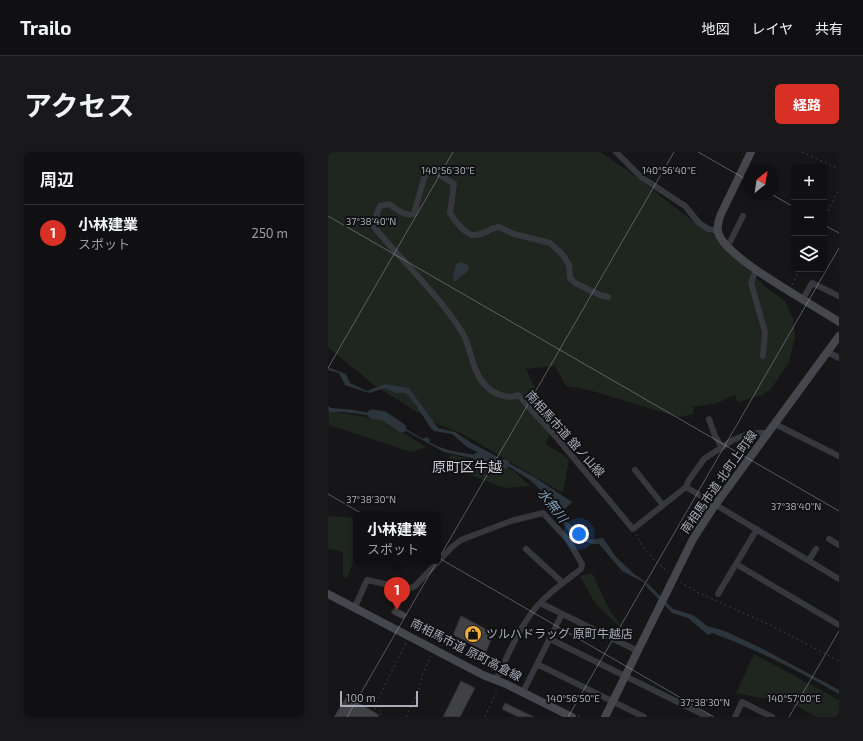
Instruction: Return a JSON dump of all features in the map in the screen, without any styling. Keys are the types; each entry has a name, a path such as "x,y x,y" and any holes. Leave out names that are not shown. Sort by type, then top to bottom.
{"street":[{"path":"616,152 641,176 685,206 699,223 708,229 718,231"},
{"path":"751,152 718,221 718,231 723,242 756,270 839,322"},
{"name":"南相馬市道 舘ノ山線","path":"608,297 600,295 570,278 569,265 563,255 550,243 514,234 499,227 474,236 469,234 450,213 454,184 434,171 427,173 424,178 414,214 405,214 389,204 380,206 377,213 374,227 439,300 462,332 468,344 475,370 486,386 493,392 499,394 514,397 518,395 633,529"},
{"path":"728,246 743,216"},
{"path":"756,270 751,283 765,332 763,356"},
{"path":"803,299 812,283 839,296"},
{"name":"南相馬市道 北町上町線","path":"605,717 693,539 716,504 839,336"},
{"path":"828,352 839,358"},
{"path":"709,419 715,436 722,447"},
{"path":"775,424 839,456"},
{"path":"633,529 686,487 701,462 722,447 744,434 768,434"},
{"path":"635,470 663,506"},
{"path":"686,487 839,579"},
{"path":"441,558 461,540 511,521 543,513 568,540 582,564 581,569 540,603 525,622 498,682"},
{"path":"718,594 757,529"},
{"path":"829,539 839,545"},
{"path":"526,549 563,583"},
{"path":"809,560 816,549"},
{"path":"355,607 367,580 408,589 415,586 435,564"},
{"path":"736,564 839,626"},
{"name":"南相馬市道 原町高倉線","path":"328,594 483,675 523,692 557,714 572,717"},
{"path":"540,603 638,649"},
{"path":"523,692 562,614"},
{"path":"550,639 708,717"},
{"path":"537,664 644,717"},
{"path":"735,717 742,702 770,716"}],"path":[{"path":"802,152 839,169"},
{"path":"827,214 839,189"},
{"path":"789,291 798,272"},
{"path":"633,529 646,552 660,566 686,586 770,625 839,661"},
{"path":"376,703 408,640"},
{"path":"406,717 419,689 423,673 432,654"},
{"path":"485,717 498,682"},
{"path":"374,708 382,712 379,717"}],"shaded area":[{"path":"328,152 600,152 627,170 703,229 715,235 719,243 743,264 764,286 785,301 793,318 795,337 789,362 771,389 762,395 738,402 735,395 717,403 693,407 693,414 679,417 589,390 566,386 555,366 526,369 549,419 550,432 546,444 569,459 563,493 461,433 437,424 375,386 328,347"},
{"path":"328,411 381,419 426,447 411,452 329,425"},
{"path":"450,455 501,465 514,471 530,486 505,488 446,466"},
{"path":"328,516 353,518 353,562 347,578 343,577 343,552 328,549"},
{"path":"592,573 610,611 629,636 595,603 580,576"},
{"path":"754,654 839,700 839,717 817,717 793,704 736,693"}],"water":[{"path":"461,262 469,267 468,271 454,282 453,277 456,264"},
{"path":"328,367 346,374 350,383 367,391 385,384 409,388 438,428 455,432 470,442 536,478 572,502 565,509 553,502 559,514 578,532 591,540 603,538 616,557 633,573 648,584 673,609 693,615 707,626 725,631 765,650 839,690 839,694 761,653 712,633 708,635 688,618 672,613 645,585 647,584 622,571 599,544 592,544 572,536 552,508 551,500 530,480 508,466 444,452 381,417 344,412 329,412 328,406 331,408 354,410 384,416 423,439 426,437 430,440 429,442 442,448 498,462 467,447 452,434 434,431 406,393 395,393 385,388 369,393 345,385 339,373 328,370"}],"building":[{"path":"395,607 407,614 403,619 391,613"},
{"name":"ツルハドラッグ 原町牛越店","path":"461,616 494,633 486,652 453,635"},
{"path":"461,681 475,688 460,717 443,717"},
{"path":"347,696 379,715 378,717 334,717"},
{"path":"505,703 534,717 518,717 502,709"}],"waterway":[{"name":"水無川","path":"372,414 384,416 402,428"},
{"name":"水無川","path":"478,457 491,459 496,463 505,464"}],"place":[{"name":"小林建業","path":"397,610"},
{"name":"ツルハドラッグ 原町牛越店","path":"473,634"}],"district":[{"name":"原町区牛越","path":"467,467"}]}
